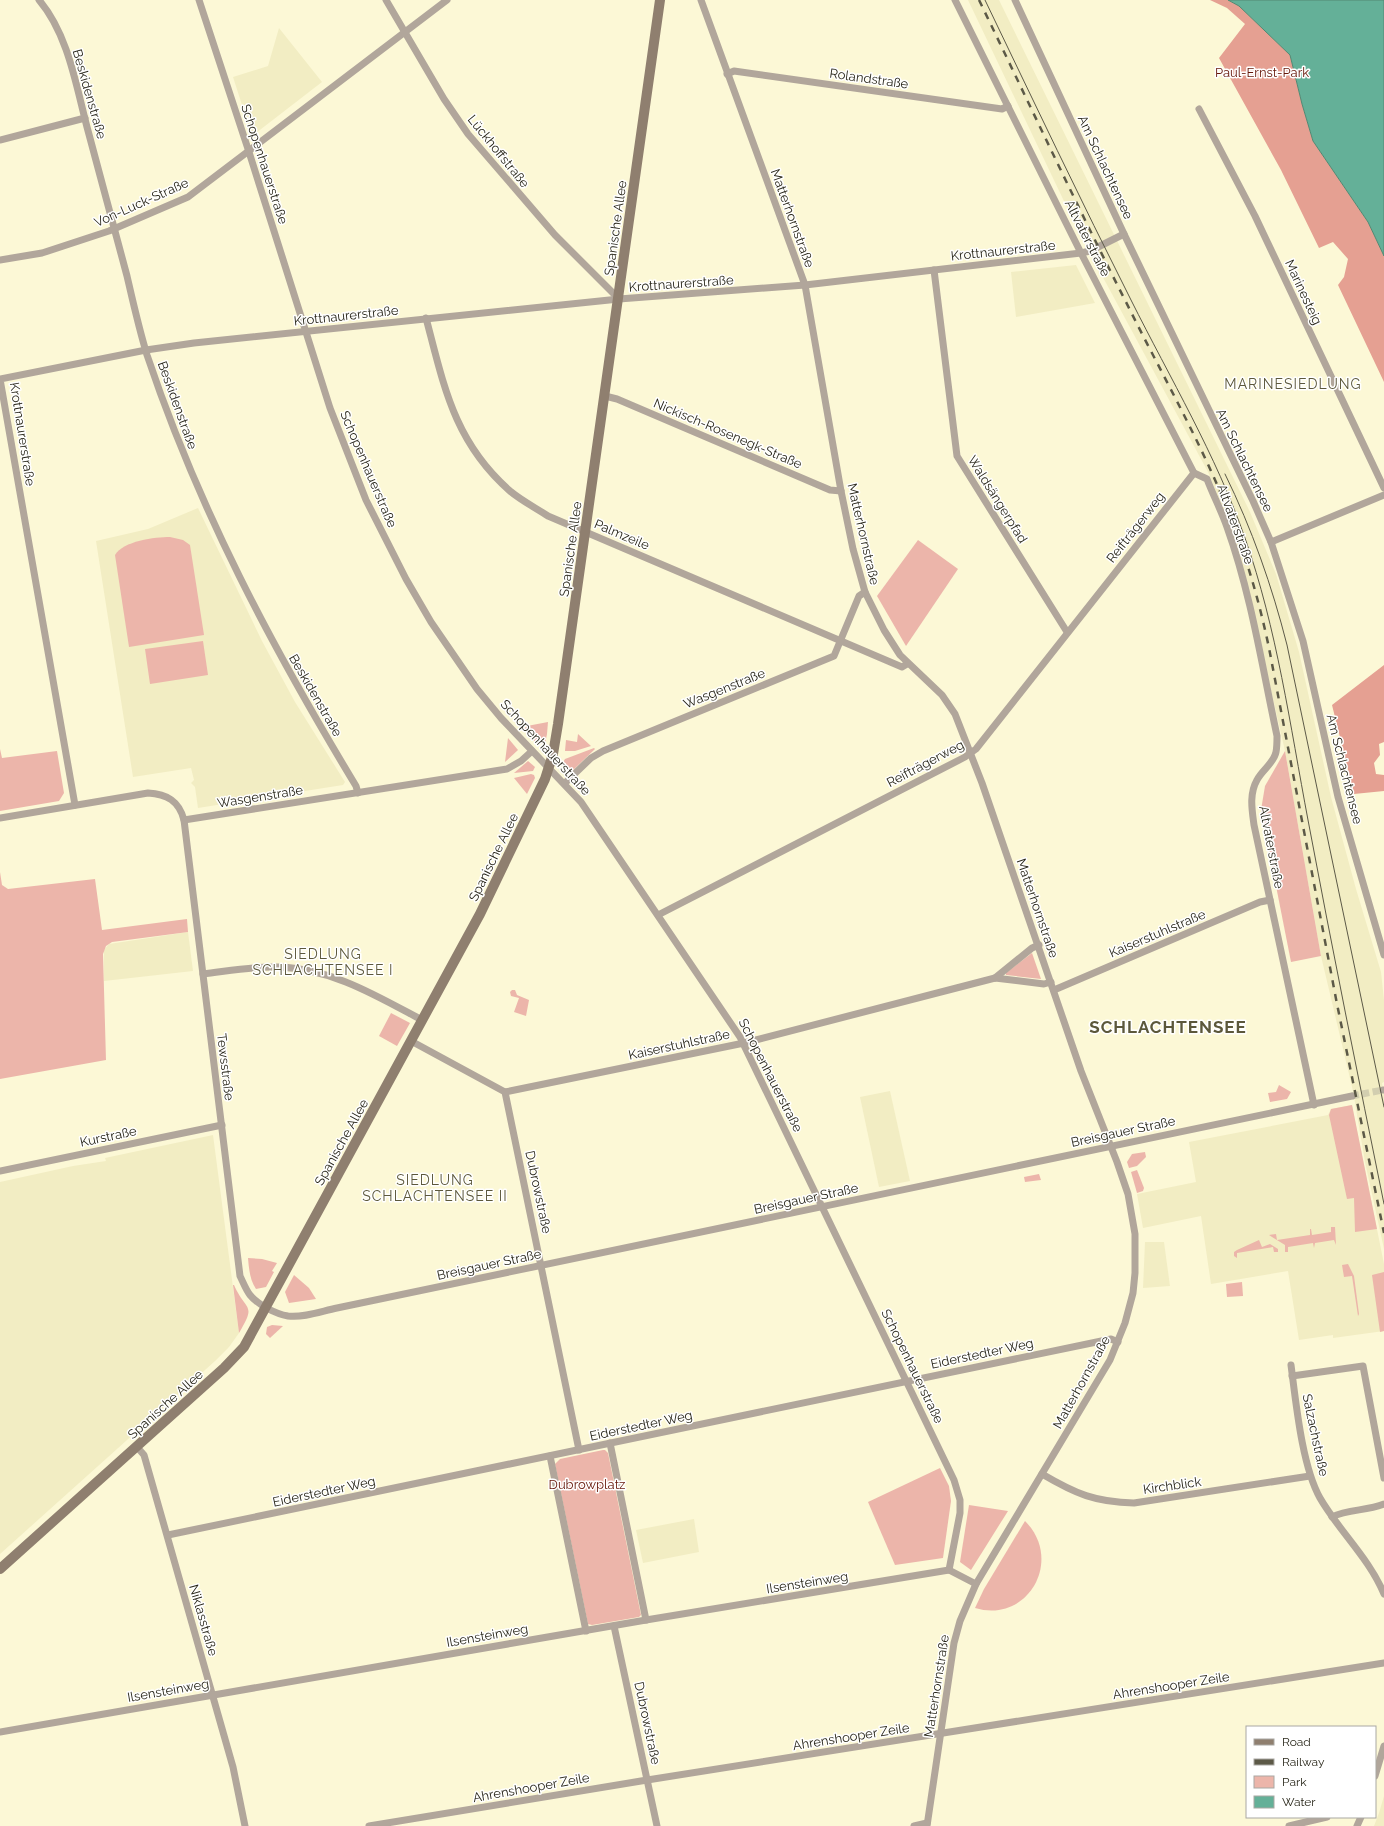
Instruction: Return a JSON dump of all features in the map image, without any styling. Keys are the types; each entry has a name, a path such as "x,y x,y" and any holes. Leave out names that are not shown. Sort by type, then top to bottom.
{"main road":[{"name":"Spanische Allee","path":"0,1569 235,1358 252,1334 480,914 533,804 548,769 555,746 660,0"}],"street":[{"name":"Beskidenstraße","path":"38,0 46,9 60,36 71,69 146,350 178,442 252,605 303,698 356,786 358,793"},
{"name":"Schopenhauerstraße","path":"199,0 249,152 304,331 330,408 366,500 406,579 431,622 477,689 548,769 565,783 581,802 744,1043 954,1480 960,1500 960,1513 949,1570"},
{"name":"Lückhoffstraße","path":"386,0 444,99 468,134 555,236 619,299"},
{"name":"Von-Luck-Straße","path":"0,260 42,253 114,229 188,197 447,0"},
{"name":"Matterhornstraße","path":"701,0 805,285 841,491 853,549 865,592 884,630 907,664 948,703 955,714 971,753 1039,945 1081,1071 1111,1146 1128,1194 1135,1234 1136,1257 1132,1298 1118,1342 1110,1360 976,1584 960,1621 954,1643 927,1825"},
{"name":"Altvaterstraße","path":"955,0 1081,253 1194,473 1207,479 1227,526 1253,620 1277,736 1276,752 1273,760 1257,779 1252,800 1254,825 1314,1105"},
{"name":"Am Schlachtensee","path":"1015,0 1124,234 1271,542 1303,641 1338,797 1384,955"},
{"name":"Rolandstraße","path":"727,74 734,72 1002,109 1008,106"},
{"name":"Marinesteig","path":"1199,109 1255,216 1384,488"},
{"path":"0,140 85,118"},
{"name":"Krottnaurerstraße","path":"75,805 0,379 146,350 194,343 619,299 805,285 1081,253 1090,251 1124,234"},
{"name":"Waldsängerpfad","path":"934,270 957,456 1067,632"},
{"name":"Palmzeile","path":"426,318 449,402 456,420 469,443 490,471 520,498 548,516 585,532 902,667 907,664"},
{"name":"Nickisch-Rosenegk-Straße","path":"605,396 641,409 830,490 841,491"},
{"name":"Reifträgerweg","path":"658,915 965,758 976,749 1194,473"},
{"path":"1271,542 1384,495"},
{"name":"Wasgenstraße","path":"565,783 591,758 603,751 834,656 859,596 865,592"},
{"name":"Wasgenstraße","path":"184,820 507,770 521,761 532,751"},
{"path":"0,818 148,793 156,793 166,796 176,803 181,810 184,820"},
{"name":"Tewsstraße","path":"184,820 240,1276 250,1295 266,1307"},
{"name":"Kaiserstuhlstraße","path":"1054,990 1260,902 1270,900"},
{"name":"Kaiserstuhlstraße","path":"995,978 1032,948 1039,945"},
{"path":"203,974 280,967 321,973 357,986 422,1020"},
{"name":"Kaiserstuhlstraße","path":"505,1092 744,1043 995,978 1044,984 1051,982"},
{"path":"411,1041 505,1092"},
{"name":"Dubrowstraße","path":"505,1092 542,1265 579,1450"},
{"name":"Breisgauer Straße","path":"266,1307 277,1313 288,1316 300,1315 1352,1096"},
{"name":"Kurstraße","path":"0,1171 222,1125"},
{"name":"Eiderstedter Weg","path":"168,1535 1111,1339 1118,1342"},
{"name":"Salzachstraße","path":"1291,1365 1305,1455 1310,1476 1319,1496 1332,1518 1373,1572 1384,1594"},
{"name":"Salzachstraße","path":"1292,1376 1363,1366 1384,1478"},
{"path":"610,1443 646,1620"},
{"name":"Niklasstraße","path":"137,1447 144,1455 168,1535 234,1767 245,1826"},
{"path":"550,1456 586,1631"},
{"name":"Kirchblick","path":"1042,1474 1080,1495 1105,1501 1127,1503 1310,1476"},
{"path":"1332,1518 1341,1513 1384,1504"},
{"path":"949,1570 976,1584"},
{"name":"Ilsensteinweg","path":"0,1732 646,1620 949,1570"},
{"name":"Dubrowstraße","path":"614,1626 657,1826"},
{"name":"Ahrenshooper Zeile","path":"369,1826 412,1823 648,1780 1384,1663"},
{"path":"1376,1773 1384,1746"},
{"path":"1289,1826 1323,1818"},
{"path":"914,1826 927,1825"}],"shaded area":[{"path":"968,0 999,0 1250,512 1276,574 1299,652 1331,797 1356,889 1381,972 1384,1000 1384,1082 1382,1083 1384,1094 1384,1249 1365,1162 1353,1091 1321,956 1285,751 1244,572 1230,525 1208,472 1092,257 1095,253 1089,242 1083,241"},
{"path":"279,28 322,82 252,136 233,77 268,66"},
{"path":"1076,265 1095,303 1016,317 1011,272"},
{"path":"198,508 262,641 295,702 345,782 343,785 198,808 195,787 191,783 194,780 191,768 133,777 96,541 148,529"},
{"path":"188,932 193,971 104,981 104,950 109,944"},
{"path":"890,1091 910,1181 879,1187 860,1097"},
{"path":"1352,1105 1384,1264 1384,1331 1333,1338 1333,1335 1299,1340 1288,1271 1211,1284 1201,1216 1143,1228 1137,1194 1196,1182 1189,1142 1328,1115 1331,1109"},
{"path":"213,1135 239,1333 229,1347 215,1361 0,1554 0,1182 73,1166 106,1161 105,1158"},
{"path":"1145,1242 1164,1242 1170,1286 1143,1288"},
{"path":"694,1519 699,1552 643,1563 636,1530"},
{"path":"1384,1796 1384,1826 1374,1826 1379,1813"}],"green space":[{"name":"Paul-Ernst-Park","path":"1210,0 1228,0 1239,6 1290,55 1313,141 1368,222 1384,256 1384,382 1338,285 1344,277 1348,259 1333,242 1319,248 1281,170 1219,58 1245,24 1227,8"},
{"path":"170,537 183,540 190,545 204,635 129,647 115,555 119,550 132,543 148,539"},
{"path":"918,540 958,569 906,646 877,596"},
{"path":"203,641 208,675 150,684 145,649"},
{"path":"1384,665 1384,742 1379,744 1380,755 1374,763 1376,774 1384,775 1384,791 1354,794 1332,705"},
{"path":"548,722 545,744 535,742 524,729 527,726"},
{"path":"578,734 591,746 575,751 565,751 566,740 577,742"},
{"path":"508,738 518,750 505,762"},
{"path":"594,748 595,749 570,773 568,773 562,764 565,759"},
{"path":"0,749 2,758 57,751 64,793 59,801 0,811"},
{"path":"1285,751 1321,956 1291,962 1261,810 1265,786"},
{"path":"528,761 535,767 533,771 514,773"},
{"path":"531,774 534,775 535,778 527,794 514,778"},
{"path":"0,872 2,885 8,889 95,879 102,930 187,919 188,932 112,942 106,946 103,954 106,1060 0,1079"},
{"path":"1032,953 1041,979 1006,975 1006,973"},
{"path":"515,990 517,995 529,1000 526,1016 514,1012 519,998 511,996 510,992"},
{"path":"391,1013 410,1023 397,1046 379,1036"},
{"path":"1279,1085 1291,1092 1287,1099 1270,1102 1268,1093 1276,1092"},
{"path":"1352,1105 1377,1229 1355,1232 1354,1198 1347,1199 1329,1115 1331,1109"},
{"path":"1145,1152 1146,1157 1137,1166 1129,1168 1127,1162 1132,1154"},
{"path":"1137,1170 1144,1188 1143,1191 1137,1193 1131,1172"},
{"path":"1039,1174 1041,1180 1025,1182 1024,1177"},
{"path":"1331,1227 1335,1227 1336,1245 1334,1240 1315,1243 1314,1248 1313,1243 1288,1247 1288,1252 1285,1252 1285,1245 1277,1240 1310,1235 1310,1229 1312,1235 1331,1232"},
{"path":"1276,1234 1277,1240 1269,1235"},
{"path":"1259,1240 1262,1247 1270,1244 1278,1249 1278,1252 1274,1252 1273,1247 1237,1253 1237,1258 1234,1256 1234,1252 1237,1250"},
{"path":"248,1258 262,1259 277,1263 272,1271 274,1272 266,1287 256,1289 254,1286 249,1271"},
{"path":"1348,1264 1354,1276 1358,1316 1352,1276 1344,1277 1342,1265"},
{"path":"1384,1272 1384,1331 1380,1332 1372,1275"},
{"path":"294,1275 309,1288 316,1299 289,1303 285,1292"},
{"path":"1242,1282 1243,1296 1227,1297 1226,1284"},
{"path":"233,1285 248,1308 248,1317 239,1333"},
{"path":"272,1325 283,1326 270,1338 266,1334 267,1327"},
{"name":"Dubrowplatz","path":"603,1450 608,1453 641,1615 639,1617 592,1625 588,1624 555,1464 560,1459"},
{"path":"940,1468 949,1486 951,1501 943,1558 895,1565 868,1502"},
{"path":"969,1505 1008,1511 971,1570 960,1562"},
{"path":"1025,1521 1036,1537 1041,1553 1040,1570 1034,1585 1024,1598 1011,1607 994,1610 975,1608 984,1589"}],"water":[{"path":"1228,0 1384,0 1384,256 1368,222 1313,141 1290,55 1239,6"}],"tunnel":[{"path":"1352,1096 1383,1090"}],"tram line":[{"path":"985,0 1112,263 1192,417 1220,477 1245,538 1266,607 1282,678 1326,916 1384,1204"},
{"path":"1225,474 1253,537 1275,601 1287,645 1384,1107"}],"railway":[{"path":"979,0 1088,227 1182,410 1221,493 1243,552 1258,600 1269,648 1337,1004 1384,1233"}],"district":[{"name":"MARINESIEDLUNG","path":"1293,384"},
{"name":"SIEDLUNG SCHLACHTENSEE I","path":"323,962"},
{"name":"SCHLACHTENSEE","path":"1168,1027"},
{"name":"SIEDLUNG SCHLACHTENSEE II","path":"435,1188"}]}
